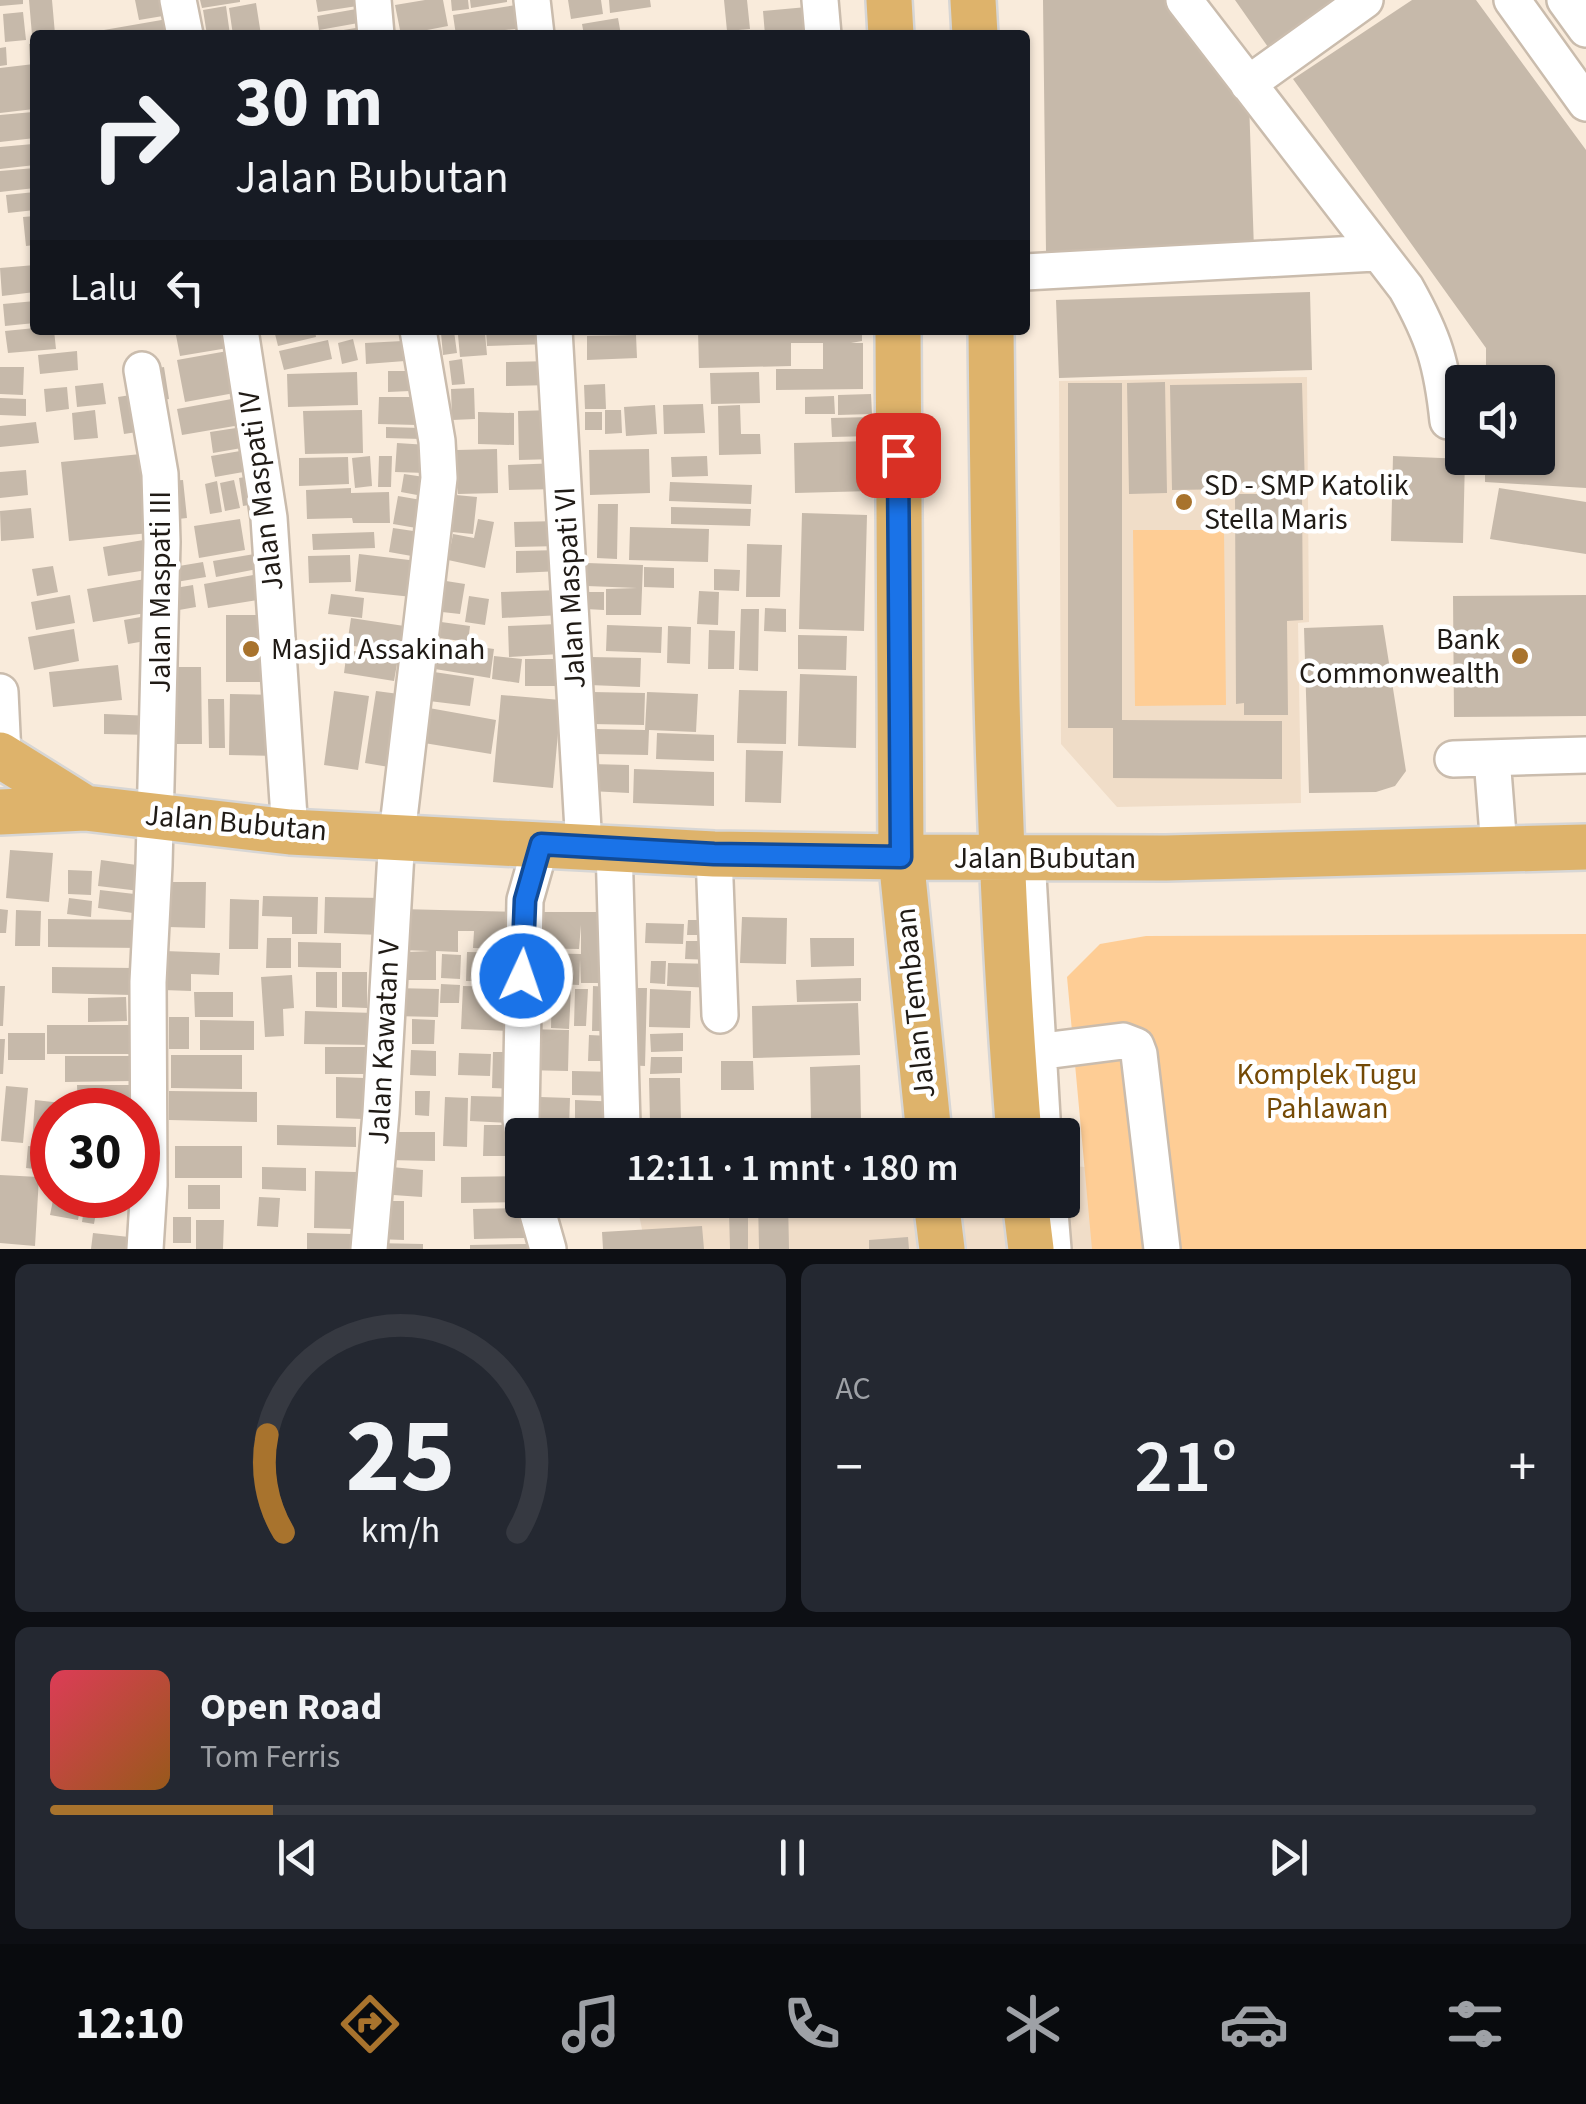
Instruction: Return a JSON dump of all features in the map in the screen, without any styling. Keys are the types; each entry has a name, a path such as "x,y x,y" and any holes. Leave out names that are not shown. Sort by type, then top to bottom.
{"main road":[{"path":"889,0 891,30"},
{"path":"973,0 975,30"},
{"name":"Jalan Tembaan","path":"898,335 901,857 926,1118"},
{"path":"990,335 995,708 1014,858 1024,1053 1020,1118"},
{"name":"Jalan Bubutan","path":"2,756 85,808"},
{"name":"Jalan Bubutan","path":"0,812 85,808 290,832 714,854 1166,858 1586,847"},
{"path":"938,1218 942,1249"},
{"path":"1027,1218 1031,1249"}],"street":[{"path":"178,0 184,30"},
{"path":"373,0 376,30"},
{"path":"532,0 535,30"},
{"path":"820,0 823,30"},
{"path":"1184,0 1406,288 1430,332 1443,369 1445,390"},
{"path":"1248,84 1366,0"},
{"path":"1512,0 1586,102"},
{"path":"1565,0 1586,29"},
{"path":"1030,272 1376,252"},
{"name":"Jalan Maspati IV","path":"241,335 269,518 290,832"},
{"name":"Jalan Kawatan V","path":"369,1249 397,835 439,478 437,442 419,335"},
{"name":"Jalan Maspati VI","path":"554,335 580,846 621,1118"},
{"name":"Jalan Maspati III","path":"142,370 154,423 162,522 148,982 149,1185 145,1249"},
{"path":"0,692 2,756"},
{"path":"1453,759 1586,755"},
{"path":"1492,758 1499,848"},
{"path":"522,1118 525,900 580,846"},
{"path":"714,854 720,1015"},
{"path":"1039,1118 1024,1053 1123,1041 1138,1049 1162,1249"},
{"path":"539,1218 548,1249"},
{"path":"1050,1218 1053,1249"}],"shaded area":[{"name":"SD - SMP Katolik Stella Maris","path":"1307,377 1309,622 1298,623 1301,803 1117,807 1061,744 1059,381"},
{"path":"1080,1167 1586,1213 1586,1249 646,1249 640,1218 1080,1218"}],"green space":[{"path":"1133,530 1224,530 1226,705 1135,706"},
{"name":"Komplek Tugu Pahlawan","path":"1586,934 1586,1249 1092,1249 1067,977 1100,944 1146,936"}],"building":[{"path":"0,0 23,0 23,4 0,6"},
{"path":"29,0 52,0 55,30 32,30"},
{"path":"135,0 167,0 169,15 139,20"},
{"path":"200,0 240,0 240,2 202,8"},
{"path":"316,0 364,0 364,5 318,12"},
{"path":"443,0 448,26 400,30 395,5"},
{"path":"451,0 468,0 469,9 452,11"},
{"path":"470,0 507,0 507,2 471,8"},
{"path":"568,0 601,0 603,14 571,19"},
{"path":"609,0 650,0 651,7 610,13"},
{"path":"724,0 747,0 750,29 727,30"},
{"path":"1043,0 1171,0 1249,101 1254,250 1046,252"},
{"path":"1235,0 1358,0 1275,57"},
{"path":"1412,0 1476,0 1586,150 1586,488 1485,482 1485,475 1555,475 1555,365 1486,365 1486,348 1293,79"},
{"path":"256,3 260,30 232,30 229,8"},
{"path":"522,4 526,28 455,30 453,15"},
{"path":"226,6 229,30 206,30 203,10"},
{"path":"807,7 809,30 765,30 763,11"},
{"path":"362,8 364,22 319,30 317,16"},
{"path":"23,12 26,40 5,42 3,14"},
{"path":"173,18 175,30 104,30"},
{"path":"618,18 620,30 583,30 582,24"},
{"path":"6,47 7,65 0,66 0,48"},
{"path":"30,64 30,109 0,113 0,68"},
{"path":"30,112 30,139 0,142 0,115"},
{"path":"30,144 30,166 0,169 0,147"},
{"path":"30,168 30,189 0,192 0,171"},
{"path":"30,193 30,211 8,213 6,195"},
{"path":"30,216 30,246 26,246 23,217"},
{"path":"30,265 30,293 2,296 0,268"},
{"path":"1310,292 1312,370 1059,378 1056,300"},
{"path":"30,301 30,324 5,326 3,304"},
{"path":"30,328 30,335 55,335 56,349 8,353 5,331"},
{"path":"176,335 232,335 234,347 180,356"},
{"path":"275,335 316,335 316,337 278,346"},
{"path":"441,335 455,335 457,353 443,355"},
{"path":"458,335 485,335 487,355 460,357"},
{"path":"486,335 550,335 551,344 487,346"},
{"path":"636,335 637,358 587,360 587,336"},
{"path":"698,335 862,335 862,341 851,343 863,343 863,389 776,390 776,369 823,369 823,343 791,343 791,366 699,368"},
{"path":"353,339 358,360 342,364 338,343"},
{"path":"328,340 332,359 284,370 279,351"},
{"path":"403,341 405,361 366,364 365,343"},
{"path":"233,350 240,392 185,402 177,360"},
{"path":"77,351 78,370 40,374 38,355"},
{"path":"462,359 465,384 452,385 449,361"},
{"path":"552,361 553,385 506,386 506,362"},
{"path":"0,367 24,367 23,395 0,394"},
{"path":"164,367 169,399 151,402 145,370"},
{"path":"388,371 408,371 410,391 388,392"},
{"path":"357,372 358,405 288,407 287,374"},
{"path":"759,372 760,403 711,404 710,373"},
{"path":"1165,382 1167,493 1129,494 1127,383"},
{"path":"103,383 106,404 77,407 75,386"},
{"path":"1068,383 1122,383 1122,720 1282,721 1282,779 1113,778 1113,728 1068,728"},
{"path":"1302,383 1305,488 1172,490 1170,385"},
{"path":"605,384 606,409 585,409 584,385"},
{"path":"67,387 69,409 46,412 44,389"},
{"path":"474,388 475,419 452,420 451,389"},
{"path":"143,393 150,430 124,434 118,397"},
{"path":"871,394 872,414 838,415 838,395"},
{"path":"248,396 252,423 182,435 177,409"},
{"path":"834,396 835,414 805,414 805,397"},
{"path":"379,397 417,397 417,425 378,424"},
{"path":"0,398 26,399 26,416 0,415"},
{"path":"703,404 705,433 664,434 663,405"},
{"path":"655,405 657,434 626,436 624,407"},
{"path":"740,405 741,434 760,434 761,454 719,455 718,406"},
{"path":"95,410 98,438 74,440 72,413"},
{"path":"362,410 363,453 305,454 303,411"},
{"path":"554,410 555,459 519,460 518,411"},
{"path":"605,410 621,410 622,433 605,434"},
{"path":"478,412 514,413 514,445 478,444"},
{"path":"585,412 602,412 602,430 585,430"},
{"path":"872,417 872,436 832,437 831,418"},
{"path":"36,422 39,443 0,447 0,426"},
{"path":"249,426 253,446 213,453 210,432"},
{"path":"386,427 421,428 421,439 386,438"},
{"path":"870,441 872,491 795,493 794,443"},
{"path":"397,443 428,445 426,473 395,472"},
{"path":"497,449 498,493 458,494 457,450"},
{"path":"649,449 650,493 590,495 589,450"},
{"path":"246,450 249,471 215,477 211,456"},
{"path":"151,453 159,532 69,541 61,462"},
{"path":"370,456 372,486 355,488 352,458"},
{"path":"379,456 392,456 391,487 378,487"},
{"path":"707,456 708,476 672,477 671,457"},
{"path":"1393,456 1445,458 1445,475 1465,475 1463,543 1391,541"},
{"path":"348,457 349,484 299,486 299,458"},
{"path":"559,463 560,489 509,490 508,465"},
{"path":"26,470 28,495 0,498 0,472"},
{"path":"404,474 431,478 428,497 401,492"},
{"path":"257,475 261,503 243,506 239,478"},
{"path":"183,480 187,518 169,520 165,481"},
{"path":"234,480 240,508 225,511 220,483"},
{"path":"217,481 222,512 210,514 205,484"},
{"path":"670,482 752,485 751,504 669,501"},
{"path":"351,488 351,493 389,492 390,523 353,523 352,518 307,519 306,490"},
{"path":"1499,488 1586,502 1586,554 1490,539"},
{"path":"1235,494 1302,494 1303,620 1287,621 1288,715 1244,715 1244,703 1236,704"},
{"path":"456,495 477,497 473,534 452,532"},
{"path":"398,496 433,502 428,530 393,524"},
{"path":"598,504 618,504 617,559 597,558"},
{"path":"671,507 751,509 750,526 671,524"},
{"path":"31,508 34,538 1,541 0,511"},
{"path":"802,513 867,515 864,631 799,629"},
{"path":"240,519 245,550 199,558 194,526"},
{"path":"478,519 494,522 485,568 448,560 453,534 474,538"},
{"path":"560,521 561,546 515,547 514,522"},
{"path":"630,527 709,529 708,562 629,560"},
{"path":"393,528 427,533 423,558 389,552"},
{"path":"374,532 375,548 313,550 312,534"},
{"path":"149,539 154,569 108,576 103,547"},
{"path":"747,544 782,545 780,597 746,597"},
{"path":"561,550 562,571 516,573 516,551"},
{"path":"260,553 263,568 216,577 213,561"},
{"path":"359,554 426,562 422,598 355,591"},
{"path":"350,555 351,582 309,583 308,556"},
{"path":"203,562 206,577 176,582 173,567"},
{"path":"587,563 643,565 641,615 606,615 606,589 637,588 587,586"},
{"path":"53,566 58,592 37,596 32,569"},
{"path":"644,567 674,568 674,588 644,587"},
{"path":"714,569 740,570 739,591 714,590"},
{"path":"265,573 269,598 208,608 204,584"},
{"path":"151,578 157,611 93,622 87,589"},
{"path":"446,581 465,584 460,614 442,612"},
{"path":"193,585 196,607 179,610 175,588"},
{"path":"560,590 562,615 502,618 501,592"},
{"path":"699,591 719,592 718,625 697,624"},
{"path":"586,592 604,592 604,610 586,609"},
{"path":"331,594 364,598 362,618 328,614"},
{"path":"70,595 75,623 36,630 31,602"},
{"name":"Bank Commonwealth","path":"1586,595 1586,716 1454,717 1453,596"},
{"path":"469,596 489,599 485,625 465,622"},
{"path":"765,608 786,609 786,632 764,631"},
{"path":"741,609 759,609 758,671 739,670"},
{"path":"152,615 157,639 128,644 124,620"},
{"name":"Masjid Assakinah","path":"226,615 275,615 276,682 226,682"},
{"path":"351,618 411,627 407,654 347,645"},
{"path":"434,621 470,626 468,642 432,637"},
{"path":"558,624 560,654 509,657 508,626"},
{"path":"607,625 662,627 661,653 606,651"},
{"path":"1383,625 1406,771 1395,786 1376,792 1309,793 1304,628"},
{"path":"668,626 691,627 690,664 667,663"},
{"path":"74,629 79,661 34,670 28,637"},
{"path":"709,630 735,631 734,669 708,669"},
{"path":"798,635 847,636 846,670 798,669"},
{"path":"438,641 494,649 490,678 435,669"},
{"path":"347,650 398,658 394,681 344,673"},
{"path":"494,656 522,659 519,683 492,679"},
{"path":"590,657 641,658 640,687 589,685"},
{"path":"525,659 561,659 561,686 525,686"},
{"path":"118,665 122,700 53,707 49,672"},
{"path":"174,667 201,667 202,744 174,744"},
{"path":"434,672 474,678 470,706 429,701"},
{"path":"800,674 857,676 856,748 798,746"},
{"path":"739,690 787,691 786,744 737,743"},
{"path":"334,691 369,696 358,770 324,765"},
{"path":"376,691 399,694 389,767 365,763"},
{"path":"592,692 645,693 644,725 591,724"},
{"path":"647,692 698,694 696,732 649,730 648,755 595,754 596,729 645,730"},
{"path":"230,694 280,695 279,756 229,755"},
{"path":"501,695 561,700 553,788 493,782"},
{"path":"208,699 224,699 225,748 209,748"},
{"path":"429,708 496,720 491,754 424,743"},
{"path":"104,714 153,716 153,735 104,734"},
{"path":"657,733 714,735 714,761 656,759"},
{"path":"746,750 783,751 781,803 745,802"},
{"path":"591,764 629,765 629,793 590,791"},
{"path":"634,769 714,772 714,806 633,803"},
{"path":"10,850 53,853 49,902 6,898"},
{"path":"101,860 151,867 148,892 98,886"},
{"path":"68,870 92,871 91,895 68,894"},
{"path":"170,882 206,882 205,928 168,927"},
{"path":"100,890 143,895 140,914 98,908"},
{"path":"263,896 318,897 317,934 292,934 292,917 262,916"},
{"path":"325,897 382,898 382,935 324,933"},
{"path":"69,898 92,901 91,917 67,914"},
{"path":"230,899 259,900 258,949 229,949"},
{"path":"0,909 8,910 6,933 0,933"},
{"path":"400,909 515,912 514,949 473,948 474,931 458,931 458,952 436,951 436,980 408,980 408,952 430,951 399,950"},
{"path":"16,910 41,911 40,946 15,946"},
{"path":"528,912 615,912 615,983 581,983 580,959 579,985 531,983 531,953 581,954 581,925 579,949 527,948"},
{"path":"742,917 787,918 786,964 740,963"},
{"path":"48,919 142,920 142,948 48,947"},
{"path":"688,920 715,920 715,935 687,935"},
{"path":"646,923 684,924 683,944 645,943"},
{"path":"267,938 291,938 291,968 266,968"},
{"path":"810,938 854,938 854,966 811,967"},
{"path":"686,941 715,941 715,960 685,959"},
{"path":"298,942 341,943 341,968 298,967"},
{"path":"164,951 220,953 219,975 191,974 191,991 163,990"},
{"path":"467,952 518,953 518,982 466,981"},
{"path":"442,954 461,955 460,979 441,978"},
{"path":"651,961 666,961 665,984 650,983"},
{"path":"668,963 716,964 715,988 667,986"},
{"path":"52,967 133,968 132,995 52,993"},
{"path":"316,972 337,972 337,1008 316,1007"},
{"path":"342,972 367,972 367,1008 342,1007"},
{"path":"292,975 294,1008 283,1009 284,1036 265,1037 261,977"},
{"path":"861,978 861,1001 797,1002 796,980"},
{"path":"441,984 460,985 459,1003 440,1003"},
{"path":"0,986 5,986 3,1026 0,1026"},
{"path":"463,986 514,987 513,1031 461,1029"},
{"path":"593,986 611,987 610,1031 592,1031"},
{"path":"393,988 439,989 438,1017 392,1016"},
{"path":"552,988 571,988 569,1029 551,1028"},
{"path":"625,988 647,988 645,1066 624,1065"},
{"path":"575,989 588,989 586,1026 574,1026"},
{"path":"650,989 691,991 690,1028 649,1027"},
{"path":"194,992 233,992 233,1017 195,1017"},
{"path":"126,997 127,1021 88,1022 88,998"},
{"path":"858,1003 860,1055 753,1058 752,1006"},
{"path":"305,1011 375,1013 374,1045 304,1044"},
{"path":"169,1017 189,1017 189,1049 169,1049"},
{"path":"412,1019 435,1020 434,1044 412,1044"},
{"path":"200,1020 254,1021 254,1050 200,1050"},
{"path":"47,1025 130,1025 130,1054 47,1054"},
{"path":"524,1029 569,1030 568,1071 523,1070"},
{"path":"8,1033 45,1033 45,1060 8,1060"},
{"path":"683,1033 683,1051 651,1052 650,1034"},
{"path":"589,1035 610,1036 609,1061 588,1061"},
{"path":"0,1039 5,1039 3,1074 0,1074"},
{"path":"325,1047 367,1047 366,1074 325,1074"},
{"path":"411,1050 436,1051 436,1076 410,1075"},
{"path":"493,1052 513,1052 513,1089 492,1088"},
{"path":"459,1053 491,1054 490,1076 458,1075"},
{"path":"171,1055 242,1055 242,1089 171,1088"},
{"path":"65,1056 132,1056 132,1081 65,1082"},
{"path":"651,1057 682,1057 682,1073 650,1074"},
{"path":"721,1061 753,1061 754,1090 721,1090"},
{"path":"860,1065 861,1118 811,1118 810,1067"},
{"path":"572,1071 620,1072 619,1096 572,1095"},
{"path":"336,1077 364,1078 363,1119 336,1118"},
{"path":"649,1078 680,1078 681,1118 650,1118"},
{"path":"77,1085 144,1085 143,1088"},
{"path":"6,1086 28,1088 23,1143 1,1141"},
{"path":"169,1091 257,1092 257,1122 169,1120"},
{"path":"415,1091 430,1091 429,1116 415,1115"},
{"path":"471,1096 512,1097 511,1118 505,1118 505,1123 470,1121"},
{"path":"445,1097 468,1098 467,1147 443,1146"},
{"path":"540,1097 570,1098 569,1118 539,1118"},
{"path":"575,1100 620,1102 619,1118 575,1118"},
{"path":"277,1125 356,1127 356,1147 277,1145"},
{"path":"484,1125 505,1125 505,1156 483,1156"},
{"path":"389,1132 435,1132 435,1161 388,1160"},
{"path":"28,1146 30,1146 30,1168 26,1168"},
{"path":"175,1146 242,1146 242,1178 175,1178"},
{"path":"381,1166 423,1170 422,1197 379,1194"},
{"path":"262,1167 306,1168 306,1191 262,1189"},
{"path":"315,1171 356,1172 355,1229 314,1228"},
{"path":"0,1175 30,1177 30,1218 37,1218 35,1246 0,1243"},
{"path":"505,1176 505,1202 461,1203 461,1177"},
{"path":"188,1185 220,1185 220,1209 188,1209"},
{"path":"259,1197 280,1198 278,1227 257,1226"},
{"path":"378,1201 404,1201 404,1240 377,1239"},
{"path":"505,1208 505,1218 527,1218 527,1238 474,1239 473,1209"},
{"path":"173,1217 191,1217 191,1243 173,1243"},
{"path":"729,1218 748,1218 748,1249 730,1249"},
{"path":"758,1218 788,1218 789,1249 759,1249"},
{"path":"196,1220 224,1220 223,1249 196,1249"},
{"path":"702,1226 704,1249 603,1249 602,1232"},
{"path":"93,1233 138,1238 137,1249 91,1249"},
{"path":"307,1233 353,1234 353,1249 307,1249"},
{"path":"908,1237 909,1249 869,1249 869,1240"},
{"path":"374,1243 423,1244 423,1249 373,1249"},
{"path":"529,1244 529,1249 470,1249 470,1245"}],"place":[{"name":"SD - SMP Katolik Stella Maris","path":"1184,502"},
{"name":"Masjid Assakinah","path":"251,649"},
{"name":"Bank Commonwealth","path":"1520,656"}],"route":[{"path":"522,976 525,900 541,844 714,854 901,857 898,455"}]}
